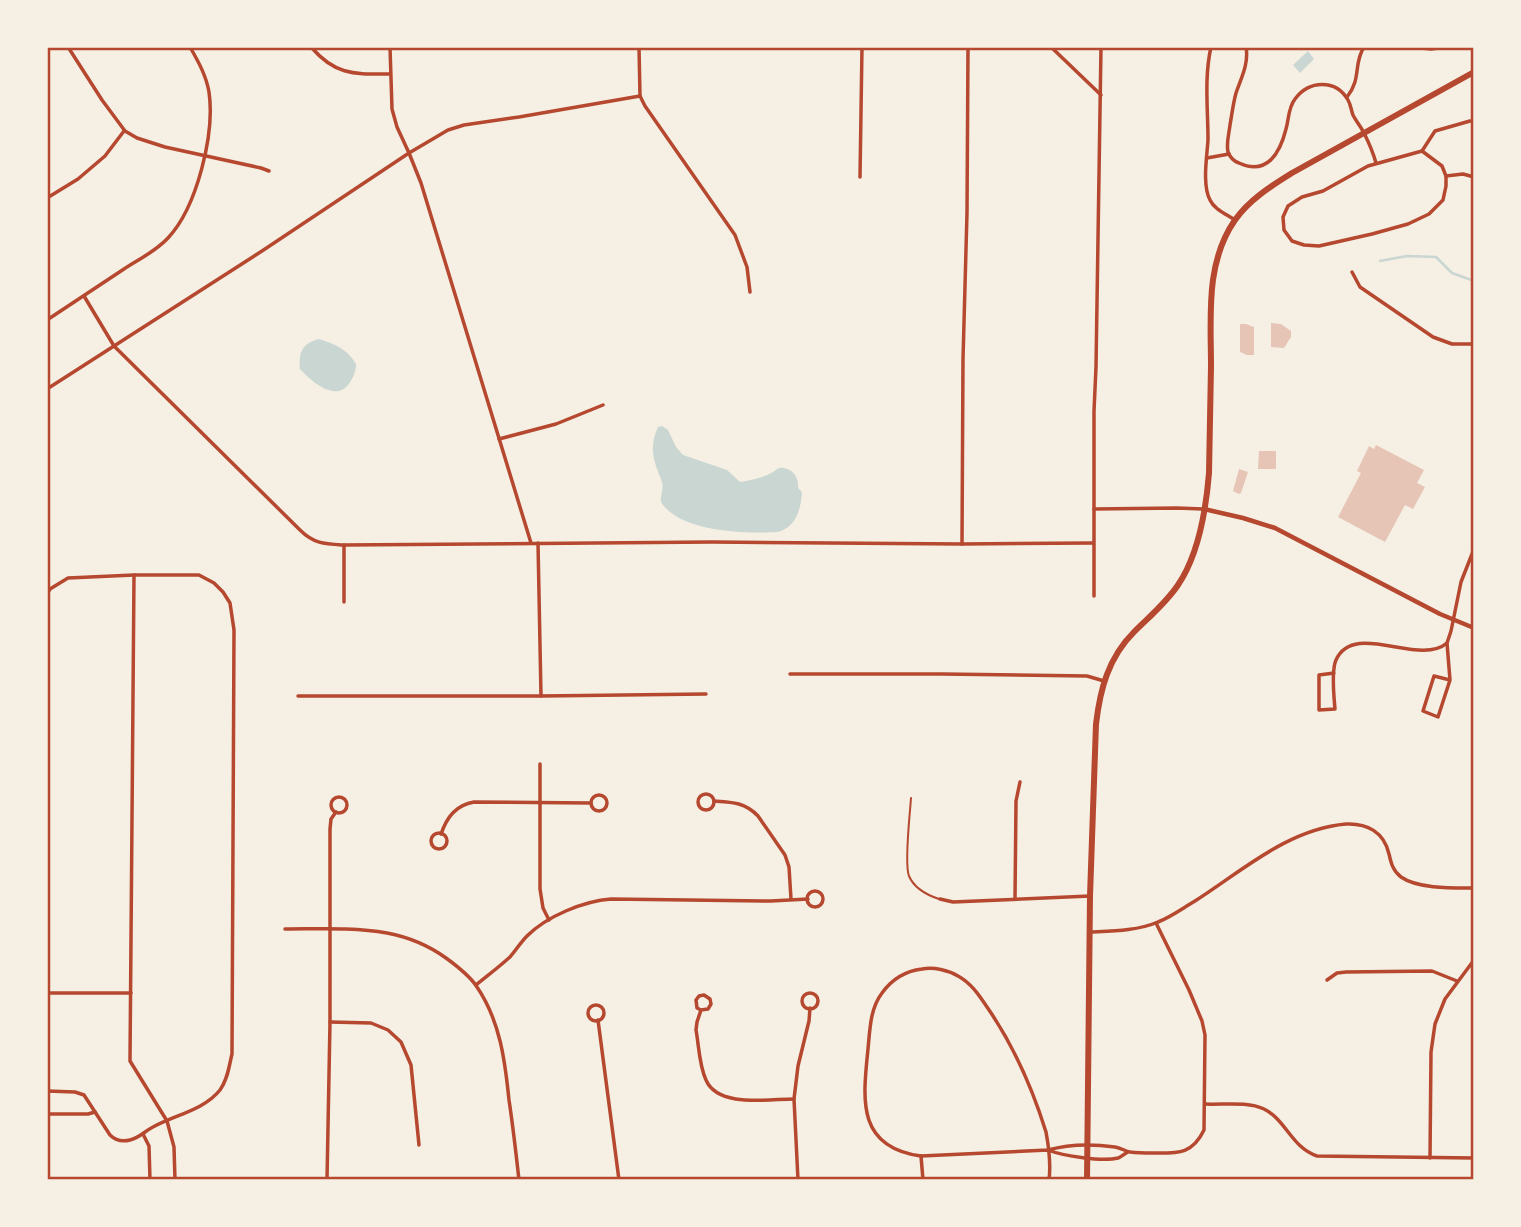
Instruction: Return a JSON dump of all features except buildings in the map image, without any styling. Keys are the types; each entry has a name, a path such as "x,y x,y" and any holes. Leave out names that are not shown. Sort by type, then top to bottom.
{"main road":[{"path":"1087,1180 1090,896 1099,699 1117,653 1179,584 1190,563 1205,509 1209,473 1212,285 1218,253 1235,220 1246,206 1266,189 1474,72"}],"street":[{"path":"68,47 125,131 137,138 269,171"},
{"path":"47,320 149,254 169,237 184,217 190,205 211,125 209,96 203,71 190,47"},
{"path":"311,47 339,70 351,74 390,74"},
{"path":"390,47 392,109 397,127 421,183 531,543"},
{"path":"639,47 640,96 658,126 733,231 745,258 750,292"},
{"path":"860,177 862,47"},
{"path":"962,544 968,47"},
{"path":"1051,47 1101,95"},
{"path":"1094,596 1094,411 1101,47"},
{"path":"1212,47 1207,80 1208,197 1213,205 1235,220"},
{"path":"1246,47 1247,65 1236,92 1227,145 1232,159 1250,166 1261,166 1271,161 1283,142 1294,99 1312,85 1323,83 1333,86 1347,97 1376,163"},
{"path":"1347,97 1356,83 1359,57 1364,47"},
{"path":"1412,47 1447,47"},
{"path":"47,389 448,130 464,125 640,96"},
{"path":"1422,151 1441,166 1446,176 1441,203 1429,214 1408,224 1319,246 1292,241 1284,230 1283,217 1288,206 1302,197 1323,191 1376,163 1422,151 1435,131 1470,121"},
{"path":"48,196 78,178 105,156 125,131"},
{"path":"1207,158 1229,154"},
{"path":"1446,176 1463,173 1474,177"},
{"path":"1352,272 1360,287 1433,337 1452,344 1474,344"},
{"path":"84,296 114,346 308,538 316,542 344,545 1093,543"},
{"path":"499,439 556,424 603,405"},
{"path":"1094,509 1205,509 1275,528 1339,563 1474,628"},
{"path":"538,543 541,696"},
{"path":"344,545 344,602"},
{"path":"1450,680 1434,676 1423,712 1438,717 1450,680 1447,643 1464,575 1474,549"},
{"path":"134,575 130,1061 167,1121 174,1147 175,1180"},
{"path":"47,594 49,588 68,578 199,575 214,583 223,592 230,603 234,629 232,1054 227,1076 221,1088 202,1104 127,1141 115,1140 110,1135 84,1095 47,1091"},
{"path":"1334,673 1319,675 1318,710 1335,709 1335,662 1353,645 1363,643 1421,650 1437,648 1447,643"},
{"path":"790,674 1087,677 1104,681"},
{"path":"298,696 706,694"},
{"path":"540,764 540,889 543,908 549,920"},
{"path":"1015,899 1016,801 1020,782"},
{"path":"707,794 712,796 714,802 712,807 707,809 702,808 698,802 702,795 707,794"},
{"path":"600,795 607,804 597,811 591,803 600,795"},
{"path":"337,798 342,798 346,801 346,809 336,812 332,803 337,798"},
{"path":"441,834 447,819 453,813 474,802 591,803"},
{"path":"714,802 740,804 753,810 758,816 785,855 789,867 791,899"},
{"path":"327,1180 330,829 331,819 336,812"},
{"path":"1090,932 1138,928 1156,923 1273,849 1313,832 1348,824 1365,826 1377,832 1387,845 1395,873 1409,882 1474,888"},
{"path":"441,834 447,843 442,849 437,849 433,846 432,839 441,834"},
{"path":"814,892 819,892 823,898 822,903 816,907 811,906 808,900 809,894 814,892"},
{"path":"940,900 953,902 1090,896"},
{"path":"476,985 507,959 528,935 549,920 582,904 599,900 808,900"},
{"path":"1049,1180 1048,1150 1042,1119 1026,1076 1015,1052 976,991 949,971 925,968 902,975 890,984 876,1002 871,1020 864,1092 867,1114 874,1130 892,1147 921,1156 1048,1150 1061,1146 1118,1147 1128,1152 1184,1152 1197,1142 1204,1130 1204,1028 1189,990 1156,923"},
{"path":"285,929 373,930 400,936 432,949 476,985 493,1017 500,1038 519,1180"},
{"path":"1430,1157 1432,1037 1445,999 1474,960"},
{"path":"1327,980 1337,973 1346,972 1432,971 1457,981"},
{"path":"47,993 131,993"},
{"path":"811,993 817,997 818,1002 810,1008 804,1006 802,1001 804,996 811,993"},
{"path":"704,995 711,1004 708,1009 701,1010 695,1003 699,996 704,995"},
{"path":"594,1005 601,1007 603,1011 603,1016 598,1020 588,1015 594,1005"},
{"path":"797,1180 794,1099 810,1008"},
{"path":"701,1010 696,1030 706,1082 718,1095 735,1100 794,1099"},
{"path":"598,1020 619,1180"},
{"path":"330,1022 371,1023 388,1030 401,1042 411,1065 419,1145"},
{"path":"1205,1104 1254,1105 1262,1108 1276,1118 1299,1146 1317,1156 1474,1158"},
{"path":"47,1114 95,1112"},
{"path":"143,1133 149,1146 150,1180"},
{"path":"1048,1150 1061,1155 1118,1158 1128,1152"},
{"path":"921,1156 923,1180"}],"lane":[{"path":"911,798 908,872 916,886 940,900"}],"shaded area":[{"path":"1308,51 1314,59 1300,73 1293,65"},
{"path":"319,339 349,354 356,364 353,377 342,390 322,388 300,369 303,349"},
{"path":"662,426 668,430 683,455 727,470 740,482 762,477 780,468 790,470 802,492 799,511 793,522 777,532 733,531 700,526 673,514 661,502 663,487 653,453 655,434 658,427"}],"waterway":[{"path":"1380,261 1407,256 1436,257 1452,273 1474,281"}]}
